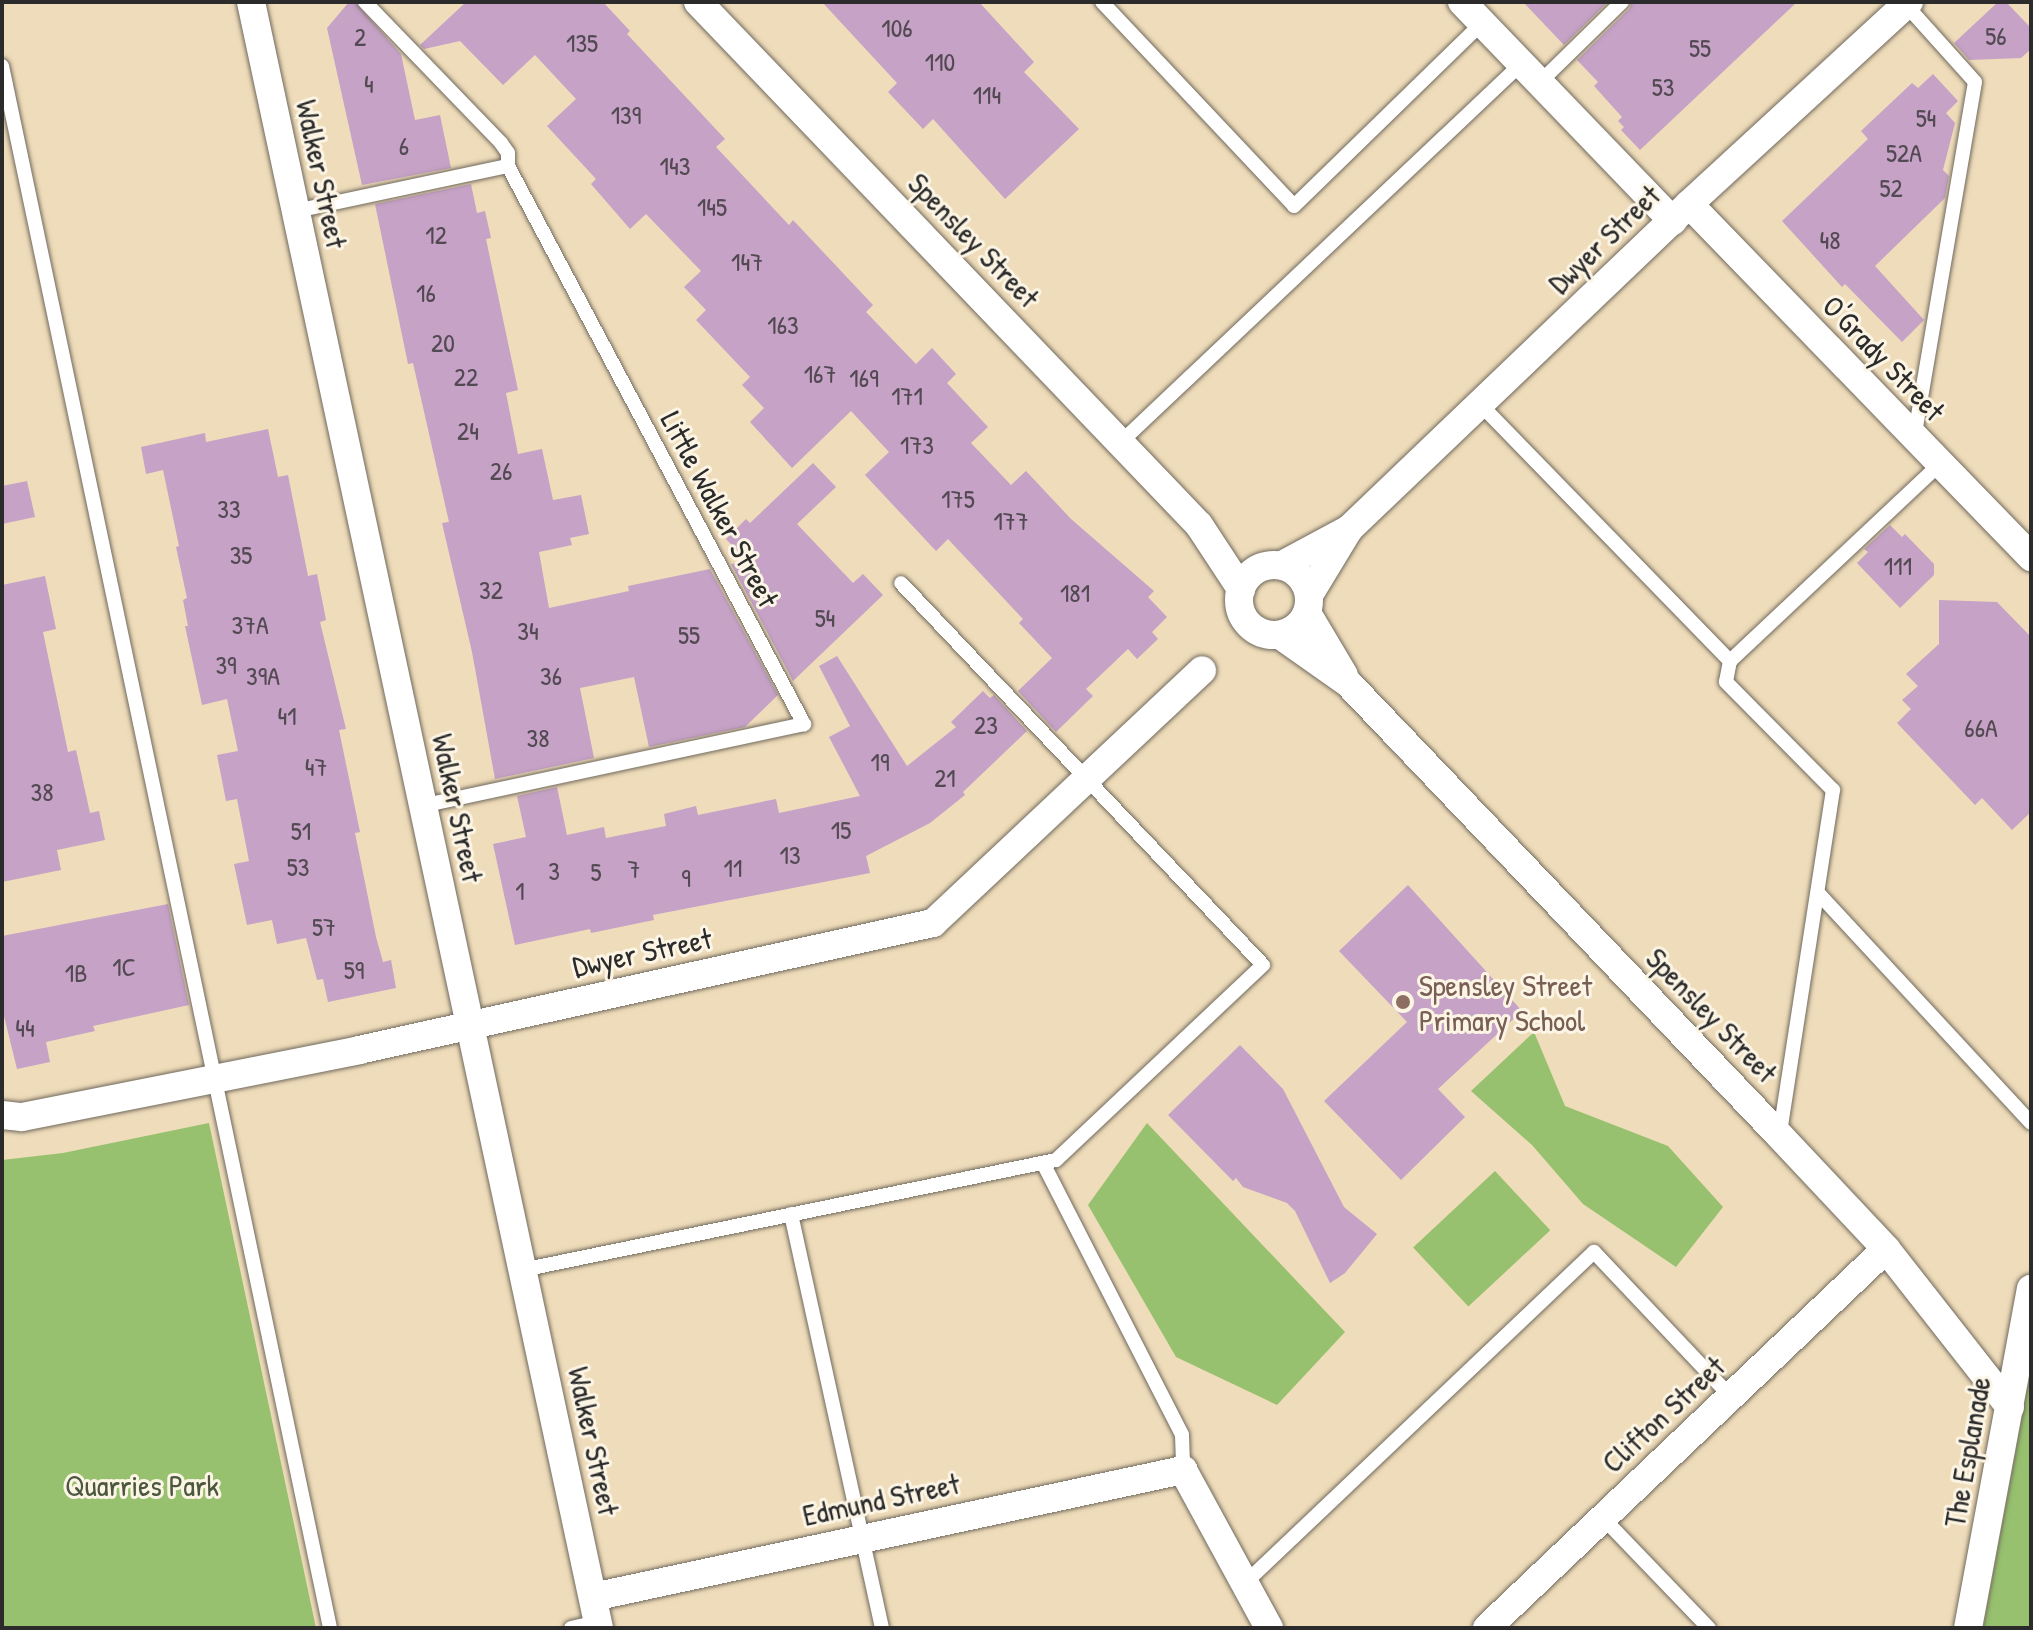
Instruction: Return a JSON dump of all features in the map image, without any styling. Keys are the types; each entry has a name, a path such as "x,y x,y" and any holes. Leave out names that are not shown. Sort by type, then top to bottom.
{"street":[{"name":"Walker Street","path":"251,2 522,1270 590,1619"},
{"name":"Spensley Street","path":"698,2 1199,525 1241,589"},
{"name":"O'Grady Street","path":"1462,2 1530,73 1681,212 1914,437 2031,557"},
{"name":"Dwyer Street","path":"1308,604 1349,529 1681,212 1908,3"},
{"name":"Spensley Street","path":"1199,525 1272,566"},
{"name":"Dwyer Street","path":"1272,566 1349,529"},
{"path":"1272,566 1303,579 1308,604 1292,631 1280,635 1257,631 1247,623 1239,600 1241,589 1247,578 1272,566"},
{"name":"Spensley Street","path":"1308,604 1348,683"},
{"name":"Spensley Street","path":"1280,635 1348,683 1780,1136 1886,1249 2010,1407"},
{"name":"Dwyer Street","path":"2,1115 22,1117 359,1050 469,1023 933,923 1202,670"},
{"name":"Clifton Street","path":"1487,1628 1886,1249"},
{"name":"The Esplanade","path":"1968,1628 2031,1289"},
{"path":"1183,1470 1269,1628"},
{"name":"Edmund Street","path":"590,1619 861,1538 1183,1470"}],"lane":[{"path":"296,211 508,166 508,153 501,143 365,2"},
{"path":"1102,2 1294,206 1482,23"},
{"path":"1121,442 1530,73 1622,2"},
{"path":"1908,3 1975,82 1914,437"},
{"path":"2,66 217,1077 330,1628"},
{"name":"Little Walker Street","path":"423,806 804,724 508,166"},
{"path":"1480,404 1730,661"},
{"path":"1780,1136 1833,790 1726,682 1730,661 1940,464"},
{"path":"522,1270 1056,1160 1263,965 1084,780 901,583"},
{"path":"1818,893 2031,1123"},
{"path":"1043,1163 1182,1435 1183,1470"},
{"path":"791,1214 882,1628"},
{"path":"1245,1583 1594,1252 1731,1397"},
{"path":"1603,1518 1709,1628"}],"green space":[{"path":"1534,1032 1565,1106 1668,1146 1723,1207 1676,1267 1583,1204 1532,1145 1471,1091"},
{"name":"Quarries Park","path":"209,1123 316,1628 2,1628 2,1160 63,1153"},
{"path":"1147,1123 1345,1332 1277,1405 1176,1357 1088,1205"},
{"path":"1495,1171 1550,1230 1468,1307 1413,1247"},
{"path":"2031,1368 2031,1628 1983,1628"}],"building":[{"path":"349,2 355,2 401,54 415,120 440,115 451,168 362,185 327,28"},
{"path":"466,2 603,2 630,31 627,34 725,139 716,147 789,225 793,220 873,305 866,312 916,364 932,348 956,374 947,383 988,427 971,443 1011,485 1026,471 1071,519 1154,591 1148,597 1167,617 1152,632 1158,639 1137,659 1128,649 1086,689 1093,696 1056,732 1018,691 1052,658 1019,623 1023,619 948,539 936,551 865,475 889,452 851,411 792,468 750,422 764,408 742,385 750,377 696,320 706,310 684,287 701,271 646,214 630,229 591,184 596,179 547,126 576,99 535,55 503,85 460,41 424,49 420,45"},
{"path":"822,2 979,2 1034,62 1024,72 1079,129 1005,199 933,119 923,129 888,92 897,83"},
{"path":"1523,2 1608,2 1564,45"},
{"path":"1632,2 1797,2 1640,150 1621,130 1624,127 1618,121 1622,117 1594,86 1598,82 1577,60 1629,9"},
{"path":"1998,2 2006,2 2031,28 2031,49 2021,58 1969,60 1954,43"},
{"path":"1933,74 1958,101 1946,113 1955,123 1943,170 1949,176 1945,198 1875,266 1924,320 1902,342 1845,284 1842,287 1782,221 1868,139 1861,131 1912,83 1918,88"},
{"path":"471,184 477,213 485,211 491,238 486,239 518,390 506,393 518,454 542,449 553,500 581,495 589,534 570,538 572,545 539,552 549,608 629,591 628,586 710,569 778,695 745,727 649,747 634,677 580,688 594,758 495,779 472,652 442,523 449,522 413,363 408,364 375,204"},
{"path":"268,429 278,477 288,475 308,576 317,574 326,620 320,622 346,729 339,730 360,832 355,833 376,937 383,962 391,960 396,988 328,1002 323,979 317,980 306,938 277,944 272,920 247,925 234,864 249,861 237,799 226,801 217,755 238,751 227,699 202,705 185,626 188,626 183,600 187,598 163,470 146,474 141,447 205,433 206,442"},
{"path":"813,463 836,487 797,524 853,583 863,574 883,595 793,681 731,564 747,561 726,539 746,519 750,523"},
{"path":"27,481 35,517 2,524 2,486"},
{"path":"1890,525 1902,537 1905,534 1934,564 1934,575 1900,608 1857,563 1868,552 1864,549"},
{"path":"45,576 56,629 43,632 68,752 76,750 90,813 99,811 105,840 57,850 61,870 2,882 2,585"},
{"path":"1939,600 1997,602 2031,637 2031,812 2012,830 1982,798 1975,805 1897,723 1911,709 1902,700 1918,686 1906,674 1939,644"},
{"path":"837,656 907,766 956,727 951,722 983,691 990,698 994,695 1027,731 963,792 965,795 930,823 866,856 870,873 653,915 654,920 591,933 590,929 515,945 493,844 526,837 517,796 557,787 567,835 604,827 606,838 666,826 664,814 696,806 698,815 776,799 779,813 860,796 829,737 850,726 819,666"},
{"path":"1408,885 1522,1011 1438,1089 1465,1117 1401,1180 1324,1101 1407,1022 1339,951"},
{"path":"168,904 189,1005 93,1026 95,1031 46,1042 50,1062 17,1069 2,1008 2,936"},
{"path":"1240,1045 1283,1089 1344,1207 1377,1234 1345,1273 1330,1283 1295,1211 1287,1203 1243,1187 1236,1178 1233,1181 1168,1115"}],"place":[{"name":"Spensley Street Primary School","path":"1403,1002"}]}
